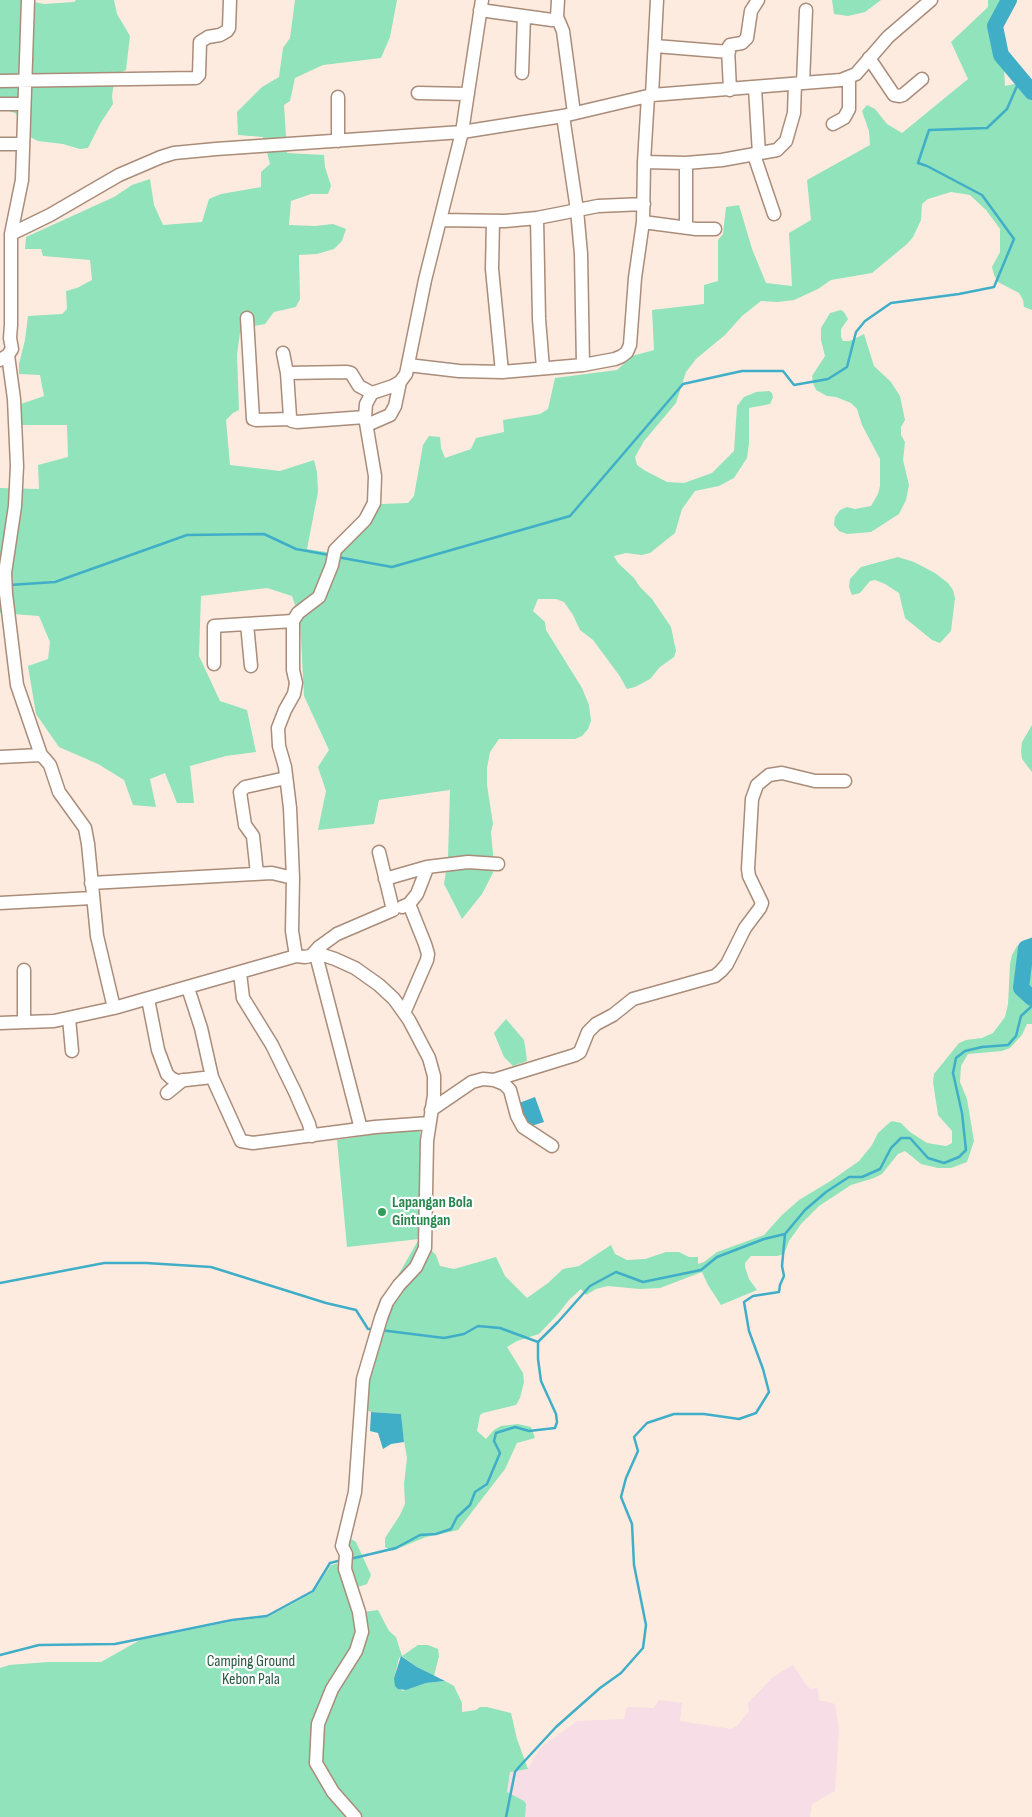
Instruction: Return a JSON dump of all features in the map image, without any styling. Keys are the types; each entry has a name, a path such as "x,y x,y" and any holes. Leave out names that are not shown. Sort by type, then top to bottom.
{"street":[{"path":"28,0 22,180 11,234 12,325 10,338 12,349 4,358 14,399 17,466 15,506 5,573 6,594 17,685 41,755 50,765 59,792 85,828 97,936 114,1008"},
{"path":"0,81 196,78 199,75 200,42 208,37 220,36 229,28 230,0"},
{"path":"558,0 557,18 564,31 568,114 581,254 584,364"},
{"path":"408,365 443,370 502,372 584,364 622,356 627,352 630,346 635,278 643,222 644,162 655,46 657,0"},
{"path":"730,90 730,45 742,43 747,38 751,11 758,0"},
{"path":"11,234 50,215 119,175 161,157 174,154 216,149 462,132 568,114 650,95 754,88 849,78 856,74 888,37 931,0"},
{"path":"296,956 292,931 293,878 290,808 285,767 279,746 278,728 294,694 296,683 293,670 294,621 298,613 320,597 332,565 335,550 365,520 374,503 375,476 366,421 366,404 372,393 393,386 400,382 406,374 425,280 462,132 481,5 524,16 549,20 557,18"},
{"path":"644,162 686,163 756,155 778,150 786,141 794,113 799,84 806,10"},
{"path":"522,73 524,16"},
{"path":"655,46 729,52"},
{"path":"869,58 894,95 903,95 922,79"},
{"path":"833,124 844,118 849,109 849,78"},
{"path":"754,88 756,155 774,214"},
{"path":"418,93 468,94"},
{"path":"338,97 338,141"},
{"path":"0,104 24,104"},
{"path":"0,144 22,144"},
{"path":"686,163 686,227"},
{"path":"441,220 493,221 537,218 610,205 644,204"},
{"path":"537,218 539,319 544,368"},
{"path":"493,221 492,269 502,372"},
{"path":"643,222 715,229"},
{"path":"247,318 253,419 291,419 297,422 366,421 390,414 395,406 400,382"},
{"path":"283,352 288,373 291,419"},
{"path":"288,373 347,372 351,373 359,386 372,393"},
{"path":"214,664 214,626 294,621"},
{"path":"247,624 251,666"},
{"path":"0,757 41,755"},
{"path":"494,1080 575,1055 580,1052 588,1032 596,1024 613,1015 633,999 715,976 722,971 728,964 745,928 760,908 762,902 749,876 748,869 752,799 757,784 769,775 782,773 815,781 845,781"},
{"path":"257,874 253,836 245,825 240,792 245,788 286,778"},
{"path":"379,852 394,910"},
{"path":"385,879 427,866 468,862 498,864"},
{"path":"361,1129 313,956 319,947 337,934 409,904 417,894 427,866"},
{"path":"92,883 257,874 279,874 293,878"},
{"path":"0,903 92,898"},
{"path":"404,1013 428,954 426,944 409,904"},
{"path":"0,1023 69,1018 148,999 296,956 320,954 335,959 370,978 394,999 404,1013 432,1064 434,1076 426,1163 425,1248 416,1267 399,1284 388,1302 375,1338 364,1379 356,1492 342,1546 346,1554 345,1569 359,1612 362,1632 356,1651 332,1689 318,1724 316,1763 333,1792 355,1817"},
{"path":"24,970 24,1022"},
{"path":"240,973 243,998 272,1045 295,1092 309,1124 312,1136"},
{"path":"188,988 201,1028 212,1076 241,1141 252,1143 361,1129 429,1123"},
{"path":"148,999 158,1050 171,1078 177,1081 212,1076"},
{"path":"69,1018 72,1051"},
{"path":"432,1110 472,1082 483,1079 494,1080 504,1084 510,1090 522,1127 552,1146"},
{"path":"167,1093 183,1080"}],"shaded area":[{"path":"793,1665 807,1686 811,1689 818,1688 819,1700 835,1704 839,1729 835,1791 812,1804 810,1817 525,1817 525,1807 507,1793 510,1772 528,1769 540,1748 577,1721 624,1719 627,1707 654,1708 659,1700 682,1703 680,1721 731,1729 737,1726 749,1711 748,1703 773,1677"}],"green space":[{"path":"0,0 24,0 44,4 74,2 76,0 114,0 117,14 130,36 126,70 115,75 112,96 113,104 88,148 80,149 63,144 38,141 30,137 29,129 15,113 0,108"},
{"path":"295,0 397,0 390,37 381,58 323,65 295,78 290,101 284,105 287,153 324,155 325,167 331,186 328,194 311,194 291,201 289,225 315,226 333,224 346,229 342,241 334,249 317,254 299,255 300,299 296,307 274,312 265,324 254,326 240,333 237,354 239,410 226,420 230,465 280,471 314,460 318,492 307,549 326,552 342,552 381,504 408,503 414,496 423,445 429,436 440,437 441,448 445,458 471,449 476,438 504,432 503,420 540,414 548,409 555,378 617,370 632,356 654,350 652,310 704,304 704,285 718,281 718,240 723,234 726,207 739,205 752,249 766,283 792,286 789,233 811,220 807,180 870,145 869,131 862,111 867,105 875,109 887,124 902,133 968,79 951,42 988,7 988,0 1005,0 993,22 993,46 1004,68 1005,86 1032,80 1032,310 1024,307 1019,293 998,282 994,275 992,267 1000,252 1000,229 986,210 970,195 951,192 928,199 922,204 921,220 913,237 872,273 831,280 818,289 794,300 761,301 696,359 686,372 676,403 644,441 635,457 637,465 667,482 684,483 712,473 734,451 737,406 744,397 756,392 769,391 773,397 770,404 749,408 747,458 734,478 719,486 695,491 682,509 675,533 650,553 642,555 626,553 614,556 618,563 652,599 671,627 676,651 674,657 660,667 650,679 627,689 593,640 580,630 564,602 556,599 538,599 533,611 545,622 546,630 582,688 589,705 591,721 588,729 582,736 575,739 499,739 490,752 487,768 487,785 493,824 491,832 493,873 482,894 462,919 444,884 448,858 450,790 379,800 374,824 318,830 326,791 318,767 329,750 304,696 300,620 292,596 267,588 201,596 199,656 220,701 247,710 256,752 226,756 190,766 194,803 177,803 165,773 150,779 156,807 133,805 124,780 98,764 59,747 36,714 28,666 48,659 50,642 39,616 0,613 0,488 39,489 38,465 68,457 67,425 20,425 21,404 44,396 40,375 19,374 19,364 28,316 62,314 67,309 66,291 77,288 92,280 90,260 43,256 41,249 25,249 26,237 114,197 132,185 150,179 154,205 163,225 202,222 209,199 221,194 261,187 261,172 270,164 263,137 238,135 237,112 262,87 279,77 283,48 290,38"},
{"path":"832,0 881,0 865,12 848,16 834,14"},
{"path":"841,310 848,319 841,329 843,341 850,341 864,334 874,366 891,382 900,396 905,420 901,427 901,435 905,442 903,460 909,485 906,500 899,514 871,532 847,534 839,531 834,525 835,517 840,510 847,507 855,509 871,506 880,486 880,459 862,425 857,409 851,403 836,397 827,396 816,390 813,383 812,376 825,356 821,340 821,328 830,313"},
{"path":"898,557 914,562 935,573 948,583 953,590 955,598 951,631 940,643 932,640 905,618 899,593 885,584 875,580 870,581 860,593 852,595 849,587 850,579 861,567"},
{"path":"1032,725 1032,772 1022,759 1021,751 1022,742"},
{"path":"1032,937 1032,1024 1027,1024 1022,1035 1010,1048 1002,1051 968,1054 961,1066 960,1082 967,1099 974,1141 967,1162 951,1168 938,1168 921,1164 905,1151 898,1154 882,1174 851,1185 819,1206 801,1224 789,1241 784,1254 777,1256 751,1256 745,1263 745,1267 749,1279 757,1290 721,1305 702,1272 660,1288 640,1289 608,1286 596,1289 586,1295 581,1289 539,1334 517,1341 507,1347 523,1373 524,1382 516,1405 480,1415 477,1431 486,1439 494,1430 501,1426 518,1424 531,1427 535,1438 517,1443 505,1469 458,1530 426,1537 392,1551 385,1547 385,1538 405,1504 404,1484 407,1458 401,1414 371,1412 357,1406 386,1296 419,1239 347,1247 337,1140 420,1127 419,1238 436,1255 440,1266 454,1269 496,1257 505,1276 527,1298 563,1269 579,1266 611,1245 615,1254 627,1260 645,1259 666,1252 679,1252 689,1257 698,1257 698,1264 704,1262 717,1252 764,1235 799,1200 859,1161 872,1145 878,1133 892,1121 901,1123 910,1132 927,1143 946,1146 952,1143 952,1131 938,1115 933,1082 934,1074 959,1043 982,1038 993,1033 1005,1017 1008,1004 1012,955 1017,946"},
{"path":"506,1019 524,1040 526,1053 527,1061 513,1066 504,1057 494,1033"},
{"name":"Camping Ground Kebon Pala","path":"341,1538 356,1542 371,1575 367,1584 349,1590 357,1613 378,1610 389,1631 396,1637 402,1656 399,1658 394,1678 402,1691 426,1683 445,1681 454,1686 462,1703 462,1712 487,1707 511,1713 517,1739 528,1769 510,1772 507,1792 524,1801 526,1804 525,1817 0,1817 0,1668 9,1665 48,1662 101,1662 140,1640 234,1621 268,1617 314,1592 331,1565 343,1562"},
{"path":"418,1645 428,1645 438,1649 439,1656 434,1676 417,1667 402,1656"}],"water":[{"path":"535,1097 544,1122 528,1127 519,1103"},
{"path":"371,1412 401,1414 404,1442 391,1444 383,1449 378,1433 370,1431"},
{"path":"401,1656 417,1667 445,1681 426,1683 406,1690 398,1689 395,1686 394,1678"}],"waterway":[{"path":"1009,0 995,26 1001,55 1032,92"},
{"path":"337,557 392,567 570,516 683,384 742,371 783,371 794,385 828,379 847,367 856,332 865,321 891,303 959,294 994,287 1014,239 982,195 918,163 929,130 987,128 1007,109 1020,79"},
{"path":"9,585 55,582 187,535 264,534 296,549 329,555"},
{"path":"1032,946 1026,948 1021,988 1032,998"},
{"path":"380,1330 444,1338 464,1334 478,1326 500,1328 538,1342 590,1286 616,1272 643,1282 701,1270 717,1257 764,1239 785,1234 805,1210 826,1192 849,1177 862,1177 880,1169 891,1148 901,1138 910,1138 928,1158 944,1163 959,1157 966,1150 962,1113 953,1073 956,1058 965,1051 982,1047 1008,1045 1016,1036 1021,1016 1032,1006"},
{"path":"506,1817 515,1772 519,1767 556,1727 600,1688 621,1673 643,1648 646,1625 634,1565 632,1524 621,1497 626,1478 638,1451 634,1437 647,1423 674,1414 704,1414 739,1419 756,1413 769,1392 749,1331 744,1302 753,1296 779,1292 784,1276 782,1266 785,1234"},
{"path":"0,1283 104,1263 146,1263 211,1267 326,1303 356,1310 368,1329 373,1329"},
{"path":"350,1559 396,1548 420,1535 436,1534 451,1529 457,1517 470,1505 475,1492 487,1484 500,1453 494,1441 496,1433 515,1427 529,1431 555,1428 557,1422 556,1414 541,1381 538,1342"},
{"path":"0,1655 39,1645 115,1644 232,1620 267,1616 313,1591 330,1563 342,1560"}],"place":[{"name":"Lapangan Bola Gintungan","path":"382,1212"}]}
